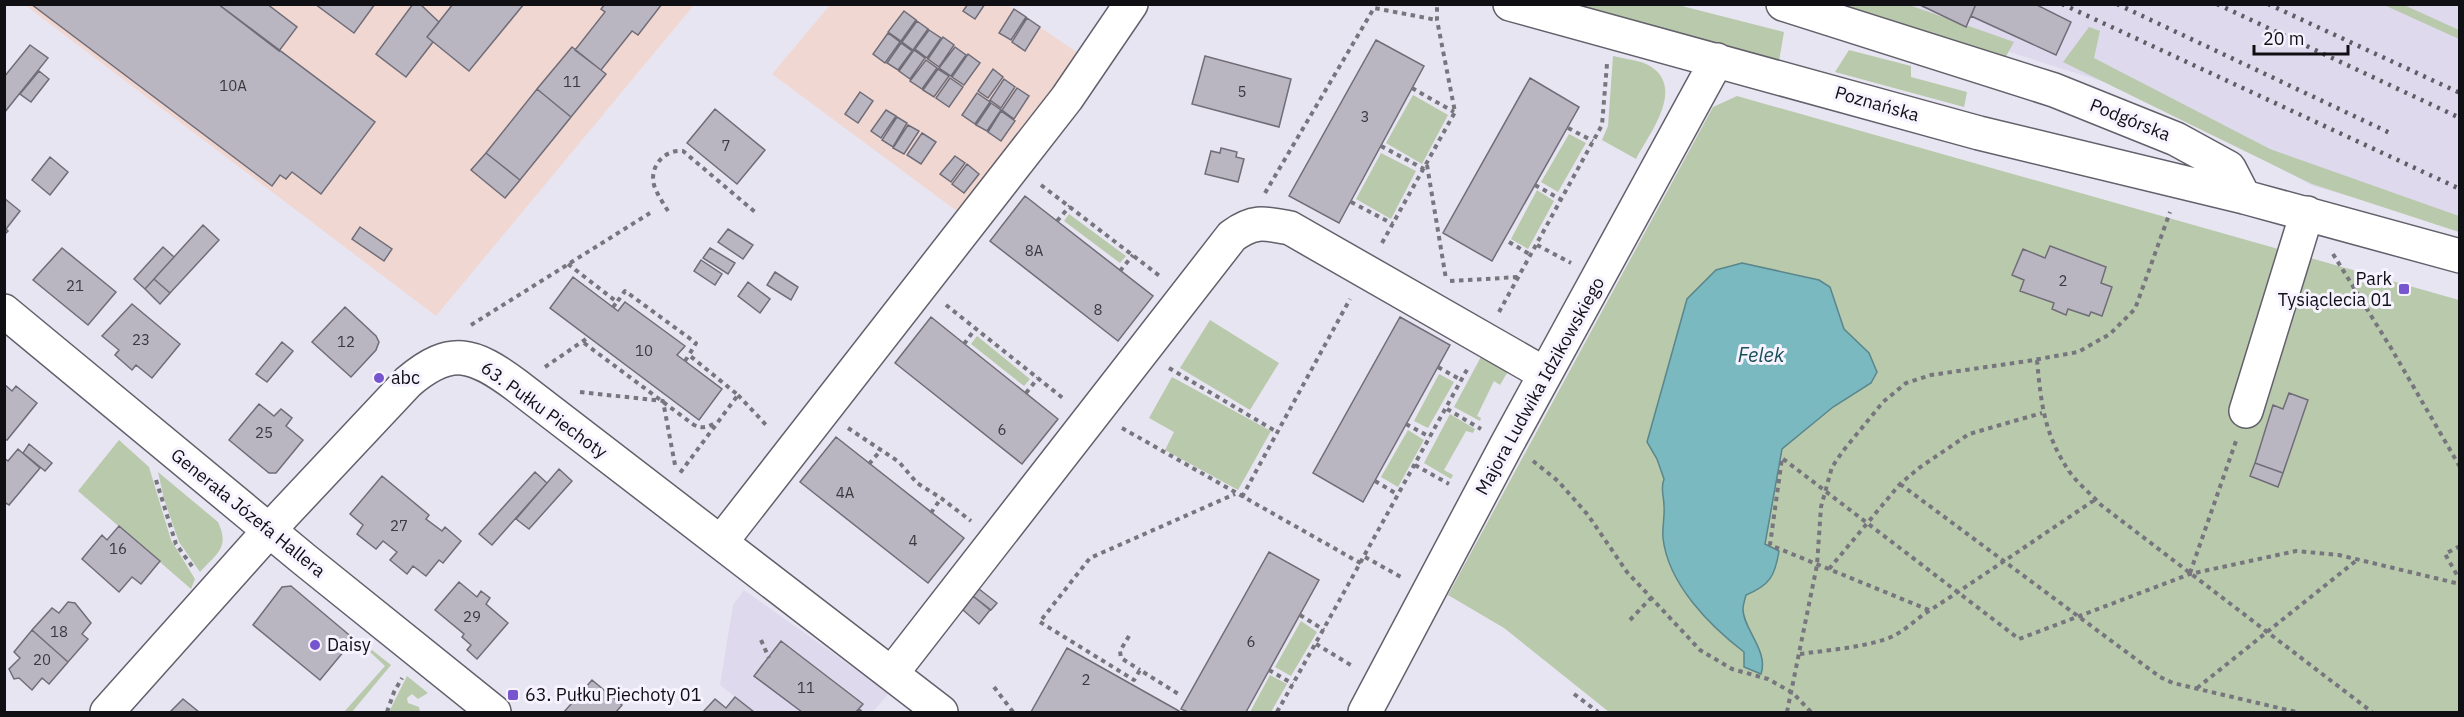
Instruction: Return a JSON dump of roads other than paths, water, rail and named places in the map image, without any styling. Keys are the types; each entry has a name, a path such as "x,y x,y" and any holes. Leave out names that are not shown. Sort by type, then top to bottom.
{"street":[{"path":"721,542 1067,98 1131,4"},
{"name":"Poznańska","path":"1510,4 1979,133 2244,196"},
{"name":"Podgórska","path":"1783,4 2054,90 2176,139 2229,168 2244,196"},
{"name":"Majora Ludwika Idzikowskiego","path":"1365,712 1507,444 1717,60"},
{"path":"2244,196 2460,256"},
{"path":"2246,411 2307,213"},
{"path":"892,673 1232,236 1246,226 1264,223 1290,228 1545,374"},
{"name":"Generała Józefa Hallera","path":"4,311 269,531 494,712"},
{"name":"63. Pułku Piechoty","path":"107,712 269,531 408,382 440,360 465,358 486,365 516,385 892,673 920,706"}],"water":[{"name":"Felek","path":"1742,263 1819,280 1830,287 1844,329 1869,353 1877,372 1871,383 1833,407 1782,449 1765,544 1779,551 1777,560 1770,579 1746,595 1743,607 1744,617 1762,657 1761,674 1744,667 1744,652 1705,617 1673,572 1663,538 1662,489 1664,479 1657,459 1647,442 1687,299 1716,270"}],"railway":[{"path":"2062,4 2460,189"},
{"path":"2117,4 2390,133"},
{"path":"2217,4 2460,118"},
{"path":"2268,4 2460,93"}],"place":[{"name":"Park Tysiąclecia 01","path":"2404,289"},
{"name":"abc","path":"379,378"},
{"name":"Daisy","path":"315,645"},
{"name":"63. Pułku Piechoty 01","path":"513,695"}]}
